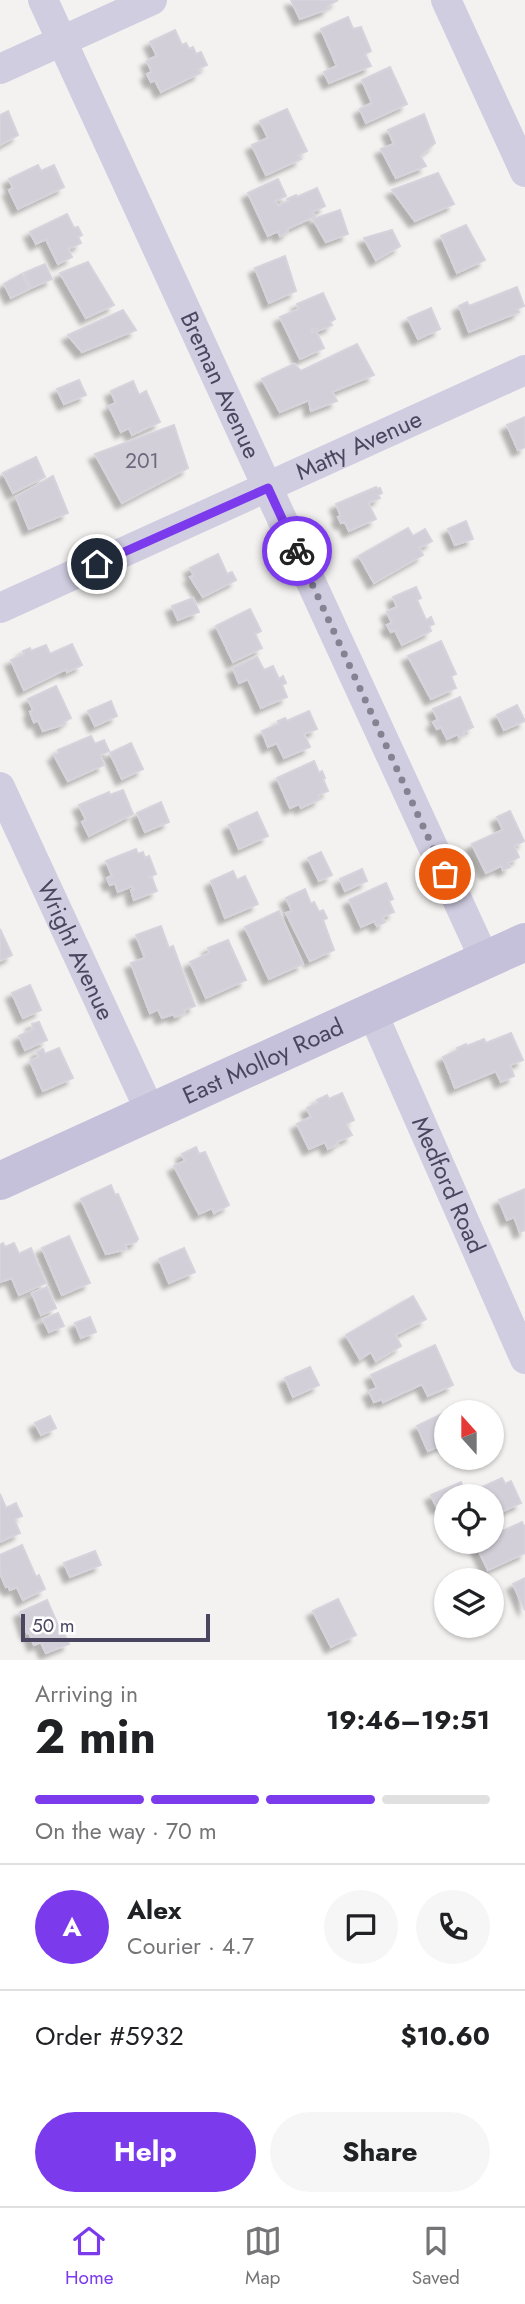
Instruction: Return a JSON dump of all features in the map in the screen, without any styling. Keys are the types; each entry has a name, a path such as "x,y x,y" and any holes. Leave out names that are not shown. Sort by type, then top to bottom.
{"street":[{"name":"Breman Avenue","path":"43,0 485,960"},
{"path":"0,69 152,0"},
{"path":"446,0 525,172"},
{"name":"Matty Avenue","path":"0,607 525,370"},
{"name":"Wright Avenue","path":"0,787 150,1113"},
{"name":"East Molloy Road","path":"0,1181 525,942"},
{"name":"Medford Road","path":"372,1012 525,1359"}],"building":[{"path":"291,0 338,0 327,6 328,9 300,19"},
{"path":"348,17 353,29 361,27 371,51 365,54 371,66 329,83 324,72 337,66 321,29"},
{"path":"175,30 182,45 186,43 189,49 193,47 196,54 201,52 207,65 198,69 200,73 161,92 155,80 151,82 147,74 152,72 147,61 157,56 150,42"},
{"path":"390,67 407,104 366,123 360,109 372,103 362,80"},
{"path":"287,109 307,151 298,155 301,159 266,175 252,145 268,138 260,121"},
{"path":"8,111 18,135 0,145 0,115"},
{"path":"424,114 435,143 420,156 426,166 396,178 381,149 394,144 388,130"},
{"path":"38,165 41,171 54,165 64,187 18,209 9,190 13,188 9,179"},
{"path":"438,173 454,204 415,221 392,190"},
{"path":"278,179 286,196 275,201 278,206 289,201 287,199 317,188 325,206 312,212 315,216 287,229 288,232 280,236 278,231 268,236 248,193"},
{"path":"340,210 348,234 326,242 313,219"},
{"path":"67,214 74,228 78,227 82,235 78,237 81,243 68,249 72,257 58,264 46,239 36,244 30,232"},
{"path":"466,225 485,260 457,273 441,236"},
{"path":"392,230 400,246 376,260 364,238"},
{"path":"285,256 296,291 269,303 255,268"},
{"path":"88,262 114,305 86,318 60,273"},
{"path":"45,264 52,279 31,288 24,273"},
{"path":"22,274 29,289 11,298 4,284"},
{"path":"517,287 524,306 517,309 519,312 469,332 459,306 467,302 469,306"},
{"path":"323,293 335,319 330,322 332,325 318,331 317,328 311,330 312,333 316,331 324,348 300,359 280,317 299,309 297,304"},
{"path":"431,308 440,329 418,339 408,318"},
{"path":"123,310 136,330 82,352 68,335"},
{"path":"357,344 374,375 332,392 337,401 311,411 309,400 280,412 262,379 294,364 301,371"},
{"path":"79,380 86,395 64,404 57,389"},
{"path":"133,381 139,395 146,391 160,422 132,435 129,428 121,432 109,406 116,403 111,391"},
{"path":"525,417 525,447 518,450 507,425"},
{"path":"174,425 188,468 122,503 95,454"},
{"path":"36,457 45,477 13,493 3,473"},
{"path":"53,476 68,513 29,529 16,497"},
{"path":"376,487 380,488 382,493 378,495 380,498 368,503 376,519 349,531 345,522 341,523 338,517 341,516 336,504"},
{"path":"466,521 473,539 455,545 448,529"},
{"path":"408,528 413,536 425,529 432,541 419,548 423,555 374,583 359,556"},
{"path":"218,554 227,574 232,572 236,580 203,597 190,577 194,576 190,568"},
{"path":"416,587 421,598 417,600 426,620 431,617 434,624 429,626 431,631 402,645 395,630 391,632 387,625 392,623 387,612 397,607 393,597"},
{"path":"193,598 199,612 178,620 172,606"},
{"path":"250,609 261,631 255,634 262,648 233,662 216,626"},
{"path":"441,641 456,674 451,676 456,688 431,699 408,656"},
{"path":"72,644 82,665 67,672 66,669 24,690 11,660 24,655 23,651 30,648 31,651 46,645 50,654"},
{"path":"257,657 264,670 273,666 279,679 283,676 286,683 282,685 287,697 261,708 248,679 239,683 233,668"},
{"path":"56,686 71,718 64,722 65,724 43,731 38,720 34,722 28,699"},
{"path":"460,697 473,727 463,732 464,735 459,737 458,734 447,739 441,727 437,729 433,722 438,720 433,709"},
{"path":"111,701 117,716 95,726 88,711"},
{"path":"517,705 525,721 504,730 497,715"},
{"path":"309,711 317,729 304,734 310,747 284,758 277,743 268,747 262,731 279,724 278,721 285,718 287,721"},
{"path":"91,736 95,744 104,740 109,751 100,755 104,765 68,781 54,755 59,753 58,750"},
{"path":"131,743 143,769 122,779 110,753"},
{"path":"314,761 319,773 322,771 328,791 318,795 320,799 301,808 299,804 290,808 277,778"},
{"path":"123,790 133,814 89,836 82,822 86,820 79,805 109,792 110,795"},
{"path":"161,802 169,822 145,832 137,813"},
{"path":"510,811 524,841 514,846 519,857 508,863 510,867 503,870 501,866 486,873 472,844 503,830 497,817"},
{"path":"257,812 268,836 239,849 229,825"},
{"path":"136,849 138,854 143,852 145,858 149,856 156,874 147,878 152,878 157,891 134,900 132,886 118,892 115,883 110,885 107,878 112,876 106,861"},
{"path":"321,852 332,875 319,881 308,858"},
{"path":"362,869 367,881 345,891 340,879"},
{"path":"233,871 237,880 245,876 258,904 225,918 211,881"},
{"path":"386,883 393,899 389,901 394,912 382,917 385,922 377,926 374,921 361,927 349,900"},
{"path":"305,889 311,904 314,902 319,912 323,910 327,918 323,920 334,950 310,961 286,913 292,911 286,898"},
{"path":"279,911 303,964 269,979 245,927"},
{"path":"161,926 169,948 173,946 195,1006 175,1017 173,1014 162,1018 158,1009 150,1013 131,963 145,958 136,935"},
{"path":"0,929 12,955 0,961"},
{"path":"228,940 246,980 206,998 190,962 210,953 208,948"},
{"path":"30,985 41,1010 23,1018 12,993"},
{"path":"39,1022 47,1040 25,1050 19,1036 34,1029 32,1024"},
{"path":"511,1033 523,1060 510,1065 514,1076 501,1082 496,1071 455,1088 443,1057 466,1044 467,1046 484,1039 486,1043"},
{"path":"59,1048 73,1078 43,1091 30,1061 39,1057 37,1052 43,1049 45,1054"},
{"path":"342,1093 354,1120 346,1124 352,1135 328,1149 325,1142 309,1149 297,1124 311,1117 307,1108 318,1103 317,1100 327,1095 329,1099"},
{"path":"196,1147 199,1154 205,1152 229,1205 214,1213 212,1208 199,1214 174,1166 185,1161 182,1154"},
{"path":"111,1185 115,1195 118,1194 138,1239 125,1245 127,1249 106,1254 81,1199"},
{"path":"525,1189 525,1230 520,1232 514,1217 507,1220 499,1200"},
{"path":"69,1236 90,1283 62,1295 42,1248"},
{"path":"3,1243 5,1247 14,1243 19,1254 31,1248 46,1283 19,1295 12,1278 0,1282 0,1245"},
{"path":"184,1248 195,1272 169,1283 159,1259"},
{"path":"47,1287 56,1308 41,1315 32,1293"},
{"path":"413,1296 426,1319 395,1335 401,1346 376,1361 371,1352 360,1359 346,1335"},
{"path":"58,1313 64,1326 49,1332 43,1319"},
{"path":"90,1317 96,1332 81,1338 75,1323"},
{"path":"435,1345 453,1385 428,1396 422,1384 383,1402 382,1399 374,1402 369,1391 377,1388 371,1375"},
{"path":"310,1367 319,1385 293,1397 285,1378"},
{"path":"50,1416 56,1428 41,1435 35,1423"},
{"path":"434,1418 434,1448 428,1451 417,1426"},
{"path":"502,1478 505,1484 511,1481 521,1503 504,1511 504,1484 489,1484"},
{"path":"0,1494 6,1508 16,1503 22,1516 14,1519 20,1533 0,1542"},
{"path":"522,1522 525,1528 525,1553 487,1568 480,1554 504,1554 504,1530"},
{"path":"22,1545 36,1577 39,1575 45,1589 23,1600 17,1587 10,1590 6,1587 0,1573 0,1555"},
{"path":"95,1551 101,1565 70,1577 64,1563"},
{"path":"525,1578 525,1610 513,1584"},
{"path":"338,1599 356,1635 331,1647 313,1611"},
{"path":"47,1600 69,1644 46,1653 41,1642 34,1645 20,1612"}],"way so far":[{"path":"297,551 445,874"}],"route":[{"path":"97,564 268,488 297,551"}]}
